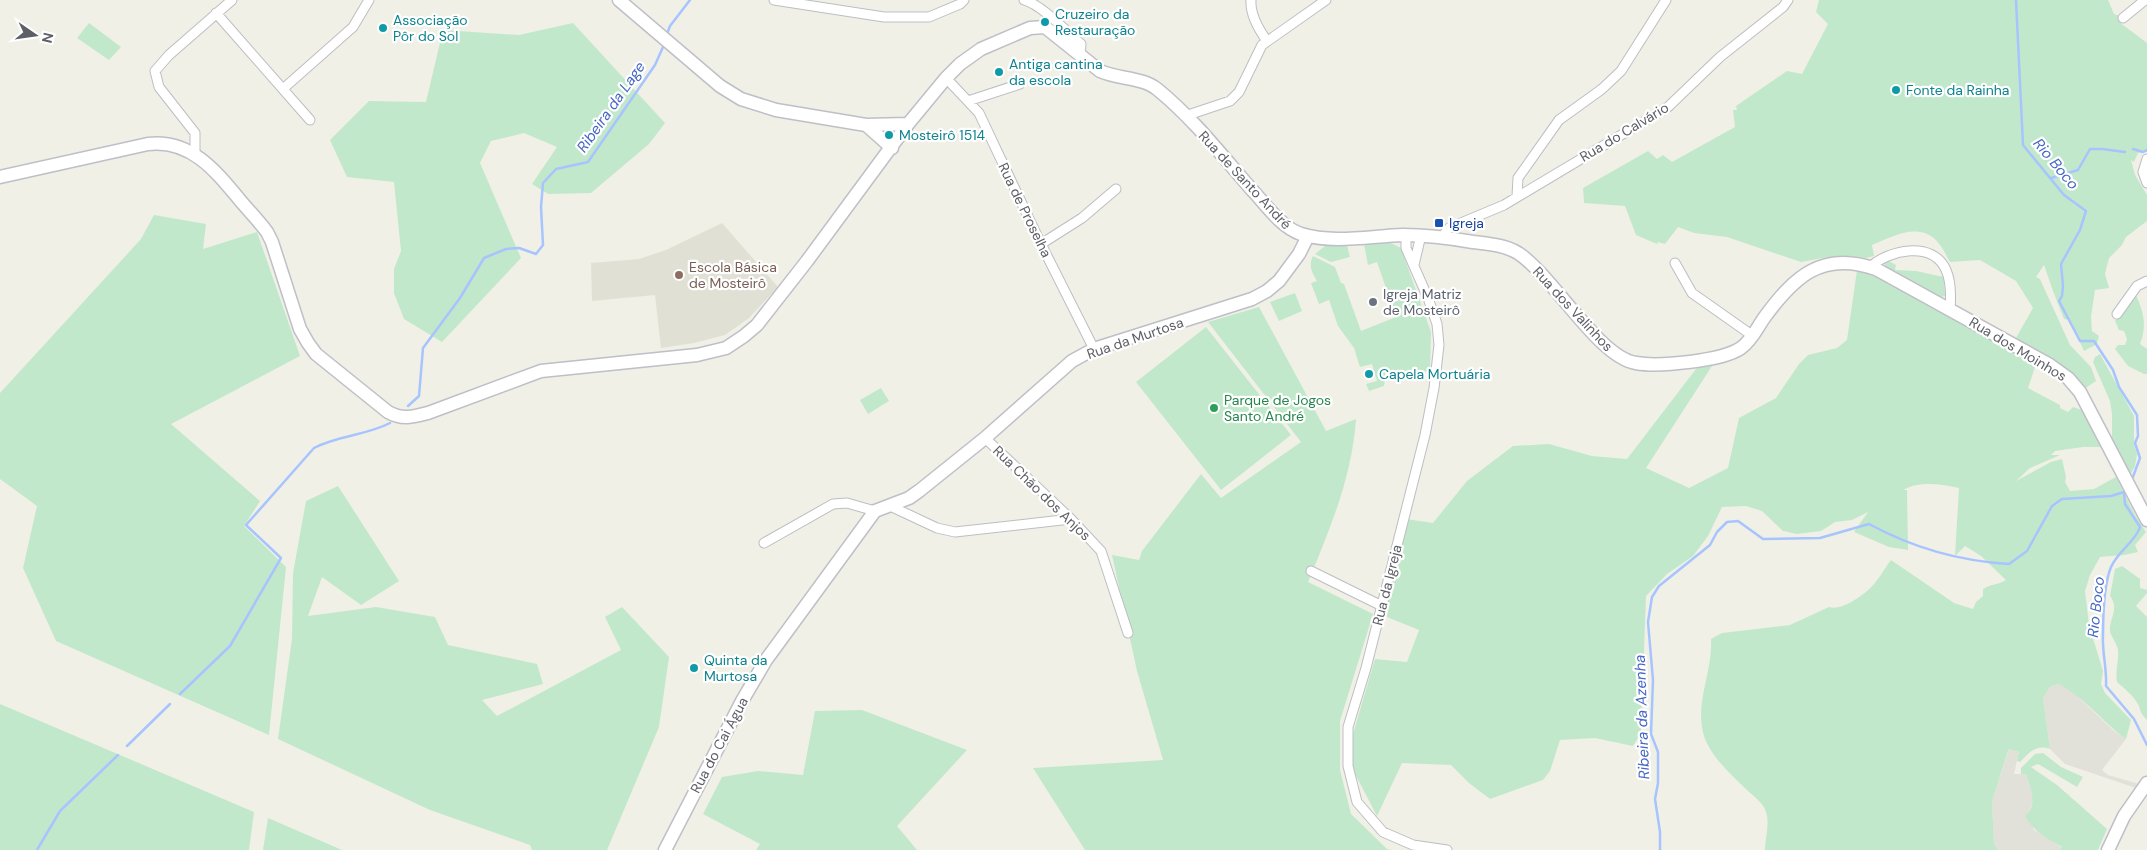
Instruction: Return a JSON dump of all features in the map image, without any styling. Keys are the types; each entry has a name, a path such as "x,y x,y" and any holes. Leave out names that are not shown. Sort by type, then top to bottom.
{"main road":[{"path":"620,0 720,86 741,99 776,110 866,125 908,124"},
{"name":"Rua de Santo André","path":"195,154 216,171 267,232 272,242 300,329 316,354 388,412 402,418 428,413 541,371 697,356 726,348 757,325 892,148 908,124 946,78 960,64 981,49 1030,28 1045,27 1100,71 1155,87 1185,116 1285,226 1308,236 1330,238 1406,235 1442,237"},
{"path":"866,125 892,148"},
{"path":"0,177 148,144 171,145 195,154"},
{"name":"Rua da Murtosa","path":"890,506 919,491 985,438 1072,362 1094,349 1252,299 1267,291 1279,281 1299,254 1308,236"},
{"name":"Rua dos Valinhos","path":"1442,237 1496,245 1518,253 1529,262 1611,351 1630,362 1646,364 1725,356 1739,349 1753,336 1782,294 1802,275 1817,267 1832,263 1849,263"},
{"name":"Rua dos Moinhos","path":"1849,263 1870,267 1886,274 2041,360 2068,378 2080,392 2147,520"},
{"path":"875,511 890,506"},
{"name":"Rua do Cai Água","path":"665,850 742,701 766,660 875,511"},
{"path":"2108,850 2124,816 2147,783"}],"street":[{"path":"195,154 195,132 159,87 155,71 169,55 232,0"},
{"path":"284,88 353,27 369,0"},
{"path":"774,0 884,17 929,17 960,4 964,0"},
{"path":"1024,0 1029,1 1048,15 1080,44 1077,53"},
{"path":"1251,0 1251,6 1259,30 1267,41"},
{"path":"1517,196 1518,178 1559,120 1602,89 1621,71 1666,0"},
{"name":"Rua do Calvário","path":"1442,237 1450,228 1504,205 1668,107 1720,57 1784,7 1788,0"},
{"path":"2123,18 2145,0"},
{"path":"1185,116 1230,101 1239,92 1262,45 1321,2"},
{"path":"216,13 284,88 310,120"},
{"name":"Rua de Proselha","path":"946,78 979,113 1041,244 1094,349"},
{"path":"968,101 1020,84"},
{"path":"2147,159 2143,172 2147,184"},
{"path":"1041,244 1082,218 1116,189"},
{"name":"Rua da Igreja","path":"1406,235 1406,248 1437,324 1439,345 1434,388 1425,435 1382,606 1348,727 1348,766 1357,802 1383,832 1413,845 1447,850"},
{"path":"1414,265 1421,235"},
{"path":"1870,267 1877,260 1900,252 1916,251 1930,255 1943,264 1947,271 1951,300 1950,309"},
{"path":"1675,263 1692,293 1753,336"},
{"path":"2117,314 2137,286 2147,281"},
{"name":"Rua Chão dos Anjos","path":"985,438 1072,519 1101,551 1128,633"},
{"path":"764,543 833,504 847,503 875,511"},
{"path":"890,506 937,528 955,532 1072,519"},
{"path":"1311,571 1382,606"}],"shaded area":[{"name":"Escola Básica de Mosteirô","path":"722,223 778,287 749,318 725,335 694,343 661,348 655,295 592,301 591,263 639,259 666,250"},
{"path":"2058,684 2070,689 2113,730 2126,739 2102,770 2108,775 2139,784 2136,788 2065,764 2050,749 2043,698 2050,687"},
{"path":"2009,749 2019,752 2014,774 2026,774 2034,799 2028,815 2034,830 2062,848 2060,850 1998,850 1994,844 1992,802"}],"green space":[{"path":"1819,0 2108,0 2114,14 2121,16 2119,22 2147,43 2147,150 2138,153 2134,162 2131,160 2135,175 2147,195 2147,221 2126,237 2122,245 2109,258 2105,274 2109,288 2095,290 2091,317 2092,331 2099,336 2097,344 2084,351 2070,320 2064,319 2044,265 2036,277 2040,279 2070,345 2091,367 2096,381 2084,389 2059,365 2016,338 2033,308 2016,281 1980,260 1950,262 1940,245 1933,237 1925,233 1908,232 1898,234 1872,245 1874,256 1862,259 1828,257 1801,262 1727,237 1694,233 1678,227 1665,244 1658,242 1657,244 1636,235 1625,206 1584,203 1583,188 1648,151 1657,159 1663,155 1672,162 1735,127 1733,110 1737,110 1736,106 1787,71 1802,74 1828,24 1816,12"},
{"path":"89,23 121,47 109,60 77,38"},
{"path":"573,23 665,123 649,144 591,193 548,194 532,184 557,147 524,133 491,141 480,163 521,258 442,342 404,319 394,293 394,269 401,251 394,182 347,177 330,140 369,101 426,102 443,30 519,35"},
{"path":"154,215 206,224 203,249 257,232 300,356 171,424 260,501 244,526 286,567 269,735 56,641 23,568 37,506 0,479 0,393 141,239"},
{"path":"1391,243 1401,248 1431,332 1430,371 1386,375 1384,386 1369,391 1366,384 1377,381 1372,364 1360,367 1354,348 1338,326 1329,300 1319,304 1311,283 1317,281 1312,272 1311,263 1313,256 1335,267 1341,283 1344,284 1361,331 1396,317 1377,262 1368,265 1364,244"},
{"path":"1347,245 1350,257 1331,262 1315,254 1325,246"},
{"path":"1890,258 1889,261 1896,265 1895,270 1916,271 1944,277 1945,296 1939,297 1886,268 1884,263"},
{"path":"1871,269 2036,364 2028,388 2060,405 2060,408 2068,412 2073,407 2082,410 2101,445 2100,447 2083,447 2055,451 2051,455 2060,455 2030,468 2016,481 2051,462 2062,459 2066,477 2065,482 2070,491 2094,489 2116,477 2135,515 2146,532 2135,545 2138,552 2100,557 2090,575 2085,591 2089,625 2103,671 2101,684 2105,693 2131,720 2126,739 2077,696 2058,684 2050,687 2043,698 2050,749 2037,748 2020,762 2017,761 2019,752 2009,749 2007,754 1992,802 1994,844 1998,850 1765,850 1768,821 1765,809 1717,759 1704,736 1701,712 1711,651 1711,639 1722,633 1790,625 1829,607 1844,606 1871,588 1891,560 1954,603 1973,609 1976,602 1983,596 1983,589 2006,580 1981,556 1965,546 1955,556 1959,488 1923,484 1903,490 1907,490 1908,550 1889,547 1854,532 1868,512 1852,520 1835,522 1821,531 1797,534 1783,531 1762,511 1746,506 1722,507 1708,536 1693,556 1667,574 1646,596 1641,733 1633,746 1595,738 1560,740 1550,771 1543,780 1490,799 1469,783 1451,765 1402,763 1377,816 1353,770 1353,734 1375,659 1407,662 1419,630 1382,615 1406,519 1433,523 1467,481 1513,446 1549,444 1592,456 1627,459 1699,365 1712,366 1646,468 1689,488 1728,468 1739,418 1776,398 1799,364 1808,355 1837,348 1847,340 1857,270"},
{"path":"1295,293 1302,311 1279,321 1270,302"},
{"path":"2136,295 2144,320 2140,344 2147,349 2147,374 2128,366 2115,349 2118,345 2125,345 2127,339 2124,331 2119,330 2115,321"},
{"path":"1259,307 1326,431 1356,419 1354,440 1345,482 1332,522 1308,582 1373,614 1340,721 1340,770 1351,814 1387,849 1391,850 1085,850 1033,768 1163,760 1137,671 1112,555 1139,560 1142,551 1201,474 1221,498 1301,442 1208,322"},
{"name":"Parque de Jogos Santo André","path":"1206,327 1291,435 1221,490 1136,382"},
{"path":"2100,354 2134,416 2134,445 2137,454 2135,466 2130,475 2112,441 2110,401 2093,362 2095,357"},
{"path":"881,388 889,401 868,414 860,400"},
{"path":"338,486 399,581 361,605 322,577 308,616 376,607 435,617 448,645 537,664 543,684 482,700 497,716 621,650 605,617 622,607 669,657 659,727 607,850 532,850 530,845 430,810 278,739 292,639 293,573 306,501"},
{"path":"2122,566 2140,579 2140,588 2147,590 2147,593 2136,606 2147,617 2147,720 2135,699 2117,682 2118,650 2110,631 2114,605 2110,596 2115,569"},
{"path":"0,704 254,812 249,850 0,850"},
{"path":"862,710 967,750 897,826 917,850 756,850 760,844 703,814 722,777 758,771 803,775 815,711"},
{"path":"2043,753 2061,767 2083,777 2077,787 2038,764 2031,767 2057,785 2107,829 2098,850 2060,850 2062,847 2037,831 2025,816 2032,807 2033,802 2026,774 2021,774 2021,768 2035,754"},
{"path":"268,818 342,850 263,850"}],"waterway":[{"name":"Ribeira da Lage","path":"667,34 670,26 690,0"},
{"name":"Rio Boco","path":"2016,0 2023,145 2064,195 2086,211 2080,230 2061,264 2063,286 2062,296 2059,301 2080,341 2094,341 2113,370 2119,387 2137,415 2138,436 2135,443 2140,458 2131,482"},
{"name":"Ribeira da Lage","path":"408,406 419,396 423,348 460,298 484,258 506,249 519,248 536,254 543,245 541,207 543,183 556,169 588,162 655,65 663,47"},
{"path":"2051,178 2078,170 2090,149 2125,152"},
{"path":"2133,149 2143,152 2147,150"},
{"name":"Ribeira da Lage","path":"180,694 230,646 281,558 246,525 314,448 332,440 371,431 390,423"},
{"name":"Rio Boco","path":"2126,489 2124,492 2125,504 2140,527 2135,537 2114,561 2107,582 2103,642 2106,686 2134,719 2147,745"},
{"name":"Ribeira da Azenha","path":"1660,850 1660,832 1655,799 1658,783 1658,752 1651,734 1653,680 1648,622 1652,597 1659,586 1710,545 1717,532 1727,522 1738,521 1763,539 1820,538 1869,524 1902,540 1937,552 1972,560 2009,564 2027,551 2052,506 2062,499 2111,496 2124,492"},
{"name":"Ribeira da Lage","path":"127,746 170,704"},
{"name":"Ribeira da Lage","path":"37,850 60,811 118,755"}],"place":[{"name":"Cruzeiro da Restauração","path":"1045,22"},
{"name":"Associação Pôr do Sol","path":"383,28"},
{"name":"Antiga cantina da escola","path":"999,72"},
{"name":"Fonte da Rainha","path":"1896,90"},
{"name":"Mosteirô 1514","path":"889,135"},
{"name":"Igreja","path":"1439,223"},
{"name":"Escola Básica de Mosteirô","path":"679,275"},
{"name":"Igreja Matriz de Mosteirô","path":"1373,302"},
{"name":"Capela Mortuária","path":"1369,374"},
{"name":"Parque de Jogos Santo André","path":"1214,408"},
{"name":"Quinta da Murtosa","path":"694,668"}]}
